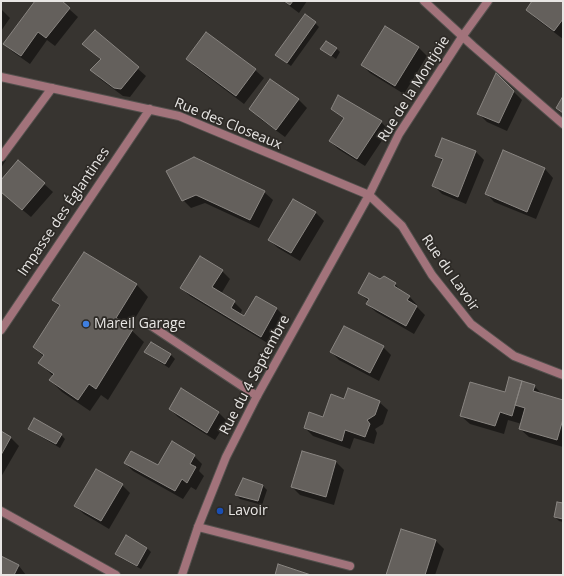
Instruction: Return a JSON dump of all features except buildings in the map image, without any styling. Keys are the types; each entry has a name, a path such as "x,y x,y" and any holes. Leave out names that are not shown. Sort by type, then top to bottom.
{"street":[{"path":"424,1 462,37 563,124"},
{"name":"Rue de la Montjoie","path":"369,195 399,134 462,37 488,1"},
{"name":"Rue des Closeaux","path":"1,77 179,116 369,195"},
{"path":"1,157 52,88"},
{"name":"Impasse des Églantines","path":"1,330 150,109"},
{"name":"Rue du Lavoir","path":"369,195 402,226 432,275 471,324 514,356 563,375"},
{"name":"Rue du 4 Septembre","path":"182,575 198,527 226,457 257,396 369,195"},
{"path":"148,323 257,396"},
{"path":"1,511 116,575"},
{"path":"198,527 350,566"}],"place":[{"name":"Mareil Garage","path":"86,324"},
{"name":"Lavoir","path":"220,511"}]}
